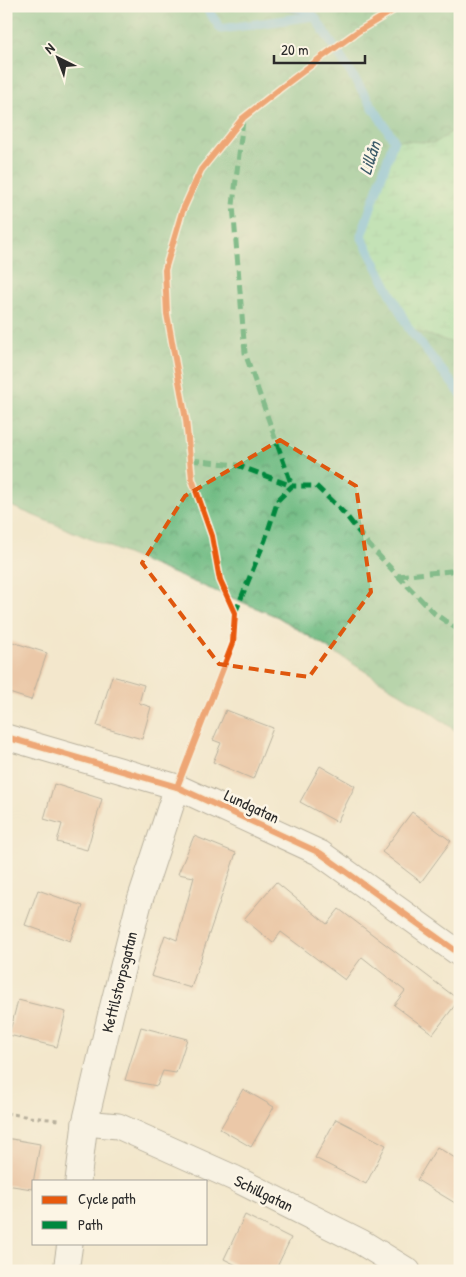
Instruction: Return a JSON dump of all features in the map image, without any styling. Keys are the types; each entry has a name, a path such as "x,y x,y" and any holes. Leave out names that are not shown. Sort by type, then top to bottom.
{"street":[{"name":"Lundgatan","path":"6,737 177,787 320,853 460,954"},
{"name":"Kettilstorpsgatan","path":"78,1180 85,1123 111,1013 139,903 177,787"},
{"name":"Schillgatan","path":"85,1123 118,1126 234,1178 361,1242 408,1271"},
{"path":"66,1271 70,1244"}],"path":[{"path":"6,1112 30,1117 85,1123"}],"highlighted area":[{"path":"280,440 356,486 371,592 309,677 219,664 142,563 185,496"}],"green space":[{"path":"6,6 265,6 314,16 318,6 460,6 460,734 430,712 278,617 6,504"},
{"path":"460,126 460,345 409,329 361,236 394,140 435,143"}],"water":[{"path":"265,6 318,6 314,16"}],"building":[{"path":"6,640 47,653 31,700 6,692"},
{"path":"112,676 144,685 139,703 151,707 142,739 97,726"},
{"path":"226,710 273,728 253,779 213,762 221,743 213,740"},
{"path":"320,766 355,786 337,822 300,802"},
{"path":"54,784 102,799 87,850 57,842 62,824 44,819"},
{"path":"412,812 451,841 421,882 382,852"},
{"path":"194,836 236,853 191,988 151,976 165,935 177,940 194,877 178,874"},
{"path":"276,882 327,924 339,909 459,1000 433,1034 394,1005 405,991 362,957 345,980 281,932 273,943 244,919"},
{"path":"38,890 83,906 70,941 25,925"},
{"path":"18,1000 66,1012 57,1047 9,1035"},
{"path":"141,1027 187,1039 176,1073 163,1071 157,1086 125,1080"},
{"path":"243,1089 274,1107 251,1147 220,1129"},
{"path":"336,1119 386,1145 366,1184 315,1158"},
{"path":"6,1138 40,1144 34,1180 32,1180 32,1189 6,1185"},
{"path":"437,1147 460,1161 460,1206 417,1180"},
{"path":"245,1215 291,1238 275,1271 248,1271 224,1259"}],"waterway":[{"name":"Lillån","path":"205,6 221,29 314,16 394,140 361,236 409,329 460,393"}],"marked path":[{"path":"243,120 233,205 245,353 292,486"},
{"path":"190,460 237,465 292,486"},
{"path":"235,613 265,540 278,500 292,486 316,486 345,514 369,545 435,614 460,631"},
{"path":"398,576 460,570"}],"cycle path":[{"path":"177,787 233,643 235,613 220,580 212,536 192,479 186,420 167,314 165,270 182,212 201,170 243,118 322,57 397,6"},
{"path":"6,737 177,787 320,853 460,954"}]}
